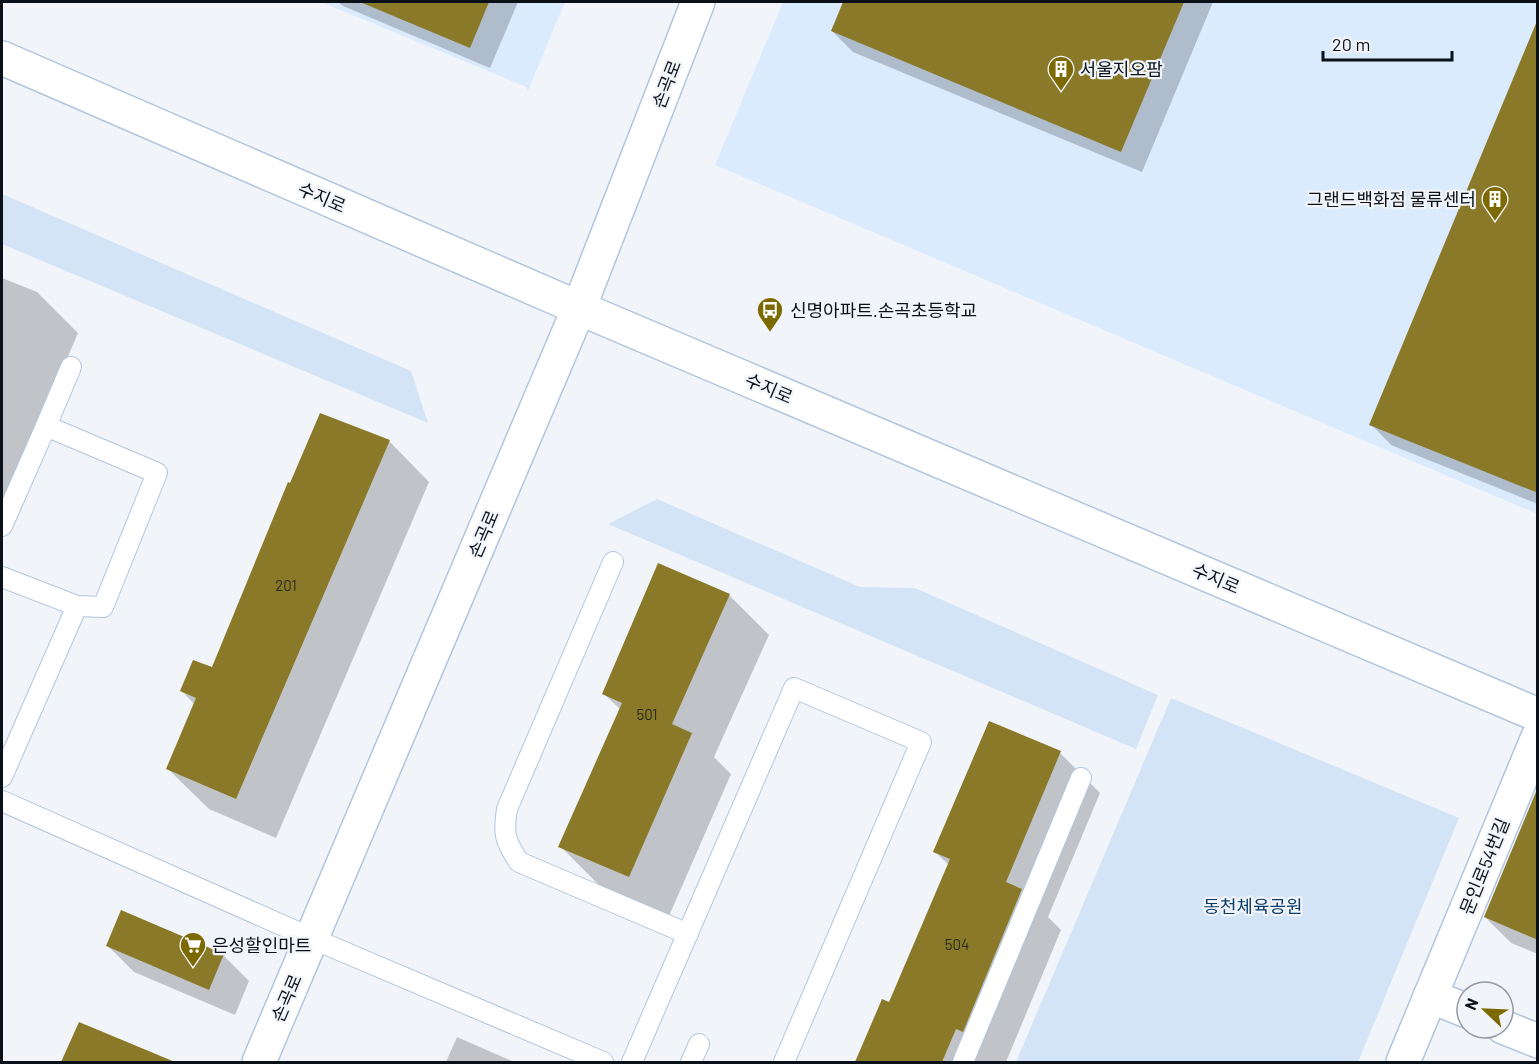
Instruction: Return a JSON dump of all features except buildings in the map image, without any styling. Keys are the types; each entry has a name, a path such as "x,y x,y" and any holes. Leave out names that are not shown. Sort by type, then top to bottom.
{"main road":[{"name":"손곡로","path":"259,1062 579,308 698,2"},
{"name":"수지로","path":"2,58 579,308 1538,715"},
{"name":"문인로54번길","path":"1403,1062 1538,736"},
{"path":"1430,996 1455,1006"},
{"path":"1515,1031 1538,1041"}],"lane":[{"path":"2,526 71,367"},
{"path":"2,577 77,606 103,608 157,473 46,426"},
{"path":"613,562 507,809 504,826 507,844 519,862 688,934"},
{"path":"2,777 77,606"},
{"path":"632,1062 794,688 921,742 784,1062"},
{"path":"963,1062 1081,778"},
{"path":"2,801 576,1057 603,1062"},
{"path":"691,1062 699,1044"}],"shaded area":[{"path":"321,2 565,2 528,91 526,87"},
{"path":"783,2 1537,2 1537,514 715,165"}],"green space":[{"path":"2,194 411,371 428,423 2,244"},
{"path":"657,499 860,587 915,588 1158,695 1136,749 608,524"},
{"name":"동천체육공원","path":"1171,698 1459,818 1358,1062 1016,1062"}],"place":[{"name":"서울지오팜","path":"1061,92"},
{"name":"그랜드백화점 물류센터","path":"1495,222"},
{"name":"신명아파트.손곡초등학교","path":"770,333"},
{"name":"은성할인마트","path":"193,968"}]}
